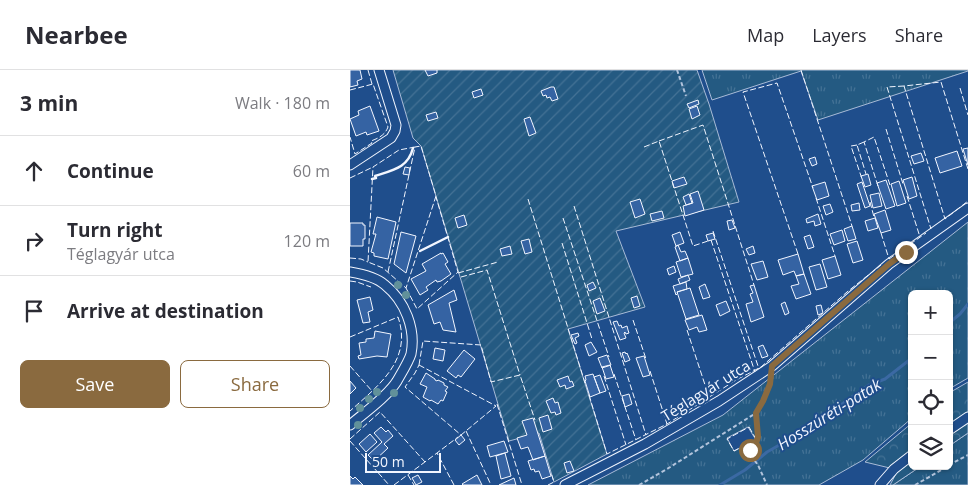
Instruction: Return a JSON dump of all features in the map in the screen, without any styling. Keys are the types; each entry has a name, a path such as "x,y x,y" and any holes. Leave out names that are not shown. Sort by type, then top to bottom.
{"street":[{"path":"350,165 391,138 395,131 396,125 379,70"},
{"name":"Téglagyár utca","path":"565,485 645,444 719,401 772,366 889,264 968,208"},
{"path":"350,272 367,275 385,284 399,300 407,316 412,334 410,355 397,382 350,425"},
{"path":"953,427 968,417"},
{"path":"880,485 894,469 908,458"}],"path":[{"path":"677,70 686,96"},
{"path":"638,485 756,413 770,384 772,366"},
{"path":"756,413 758,437 749,453 758,465 767,485"},
{"path":"953,463 968,455"},
{"path":"915,485 941,470"}],"green space":[{"path":"393,70 697,70 739,202 616,231 645,307 568,329 607,454 554,482 539,433 509,441 421,146 413,138"},
{"path":"702,70 968,71 818,120 801,71 712,100"},
{"path":"968,222 968,378 953,387 953,290 908,290 908,421 863,460 819,485 588,485 723,415","holes":["748,427 756,440 734,451 727,438"]},
{"path":"968,382 968,433 953,443 953,425 953,391"},
{"path":"908,426 908,470 915,470 893,485 890,485 898,470 865,462"},
{"path":"968,433 968,485 893,485 915,470 953,470 953,443"}],"building":[{"path":"350,70 360,70 362,79 357,81 358,85 350,87"},
{"path":"425,70 437,70 437,73 428,76"},
{"path":"554,87 558,99 552,101 550,97 543,96 541,91"},
{"path":"481,89 483,95 474,98 472,92"},
{"path":"698,100 699,104 689,108 687,104"},
{"path":"370,106 379,131 367,135 366,132 356,136 350,119 359,115 358,111"},
{"path":"697,106 700,115 692,119 689,109"},
{"path":"436,112 438,118 428,121 426,115"},
{"path":"530,117 536,133 529,136 524,119"},
{"path":"968,148 968,165 963,149"},
{"path":"957,151 962,166 940,173 935,158"},
{"path":"921,153 924,161 914,164 911,156"},
{"path":"815,157 817,164 812,166 809,159"},
{"path":"405,167 410,168 409,175 403,174"},
{"path":"868,174 871,185 865,187 861,176"},
{"path":"684,177 687,184 674,188 672,181"},
{"path":"912,177 917,196 909,199 903,180"},
{"path":"886,180 895,206 886,209 877,183"},
{"path":"899,181 906,203 897,206 891,184"},
{"path":"825,182 829,196 817,200 812,186"},
{"path":"862,182 870,206 865,208 857,184"},
{"path":"698,191 704,210 685,216 683,206 693,203 690,194"},
{"path":"879,193 882,206 873,208 870,195"},
{"path":"689,194 692,203 686,205 683,197"},
{"path":"640,199 645,214 635,218 630,202"},
{"path":"859,203 860,210 852,211 851,205"},
{"path":"830,204 833,212 826,215 823,206"},
{"path":"885,210 891,230 881,233 874,214"},
{"path":"662,211 664,218 652,221 650,214"},
{"path":"818,214 821,224 815,226 814,221 807,223 806,219"},
{"path":"464,215 467,225 458,228 455,218"},
{"path":"377,217 396,222 388,259 374,256 374,253 371,252 376,234 373,234"},
{"path":"875,218 878,228 868,231 865,221"},
{"path":"732,220 735,228 729,230 727,221"},
{"path":"350,223 363,223 365,225 363,246 350,246"},
{"path":"852,226 856,239 848,241 844,229"},
{"path":"842,230 845,241 834,245 830,234"},
{"path":"401,232 416,236 406,273 394,264"},
{"path":"680,232 684,243 676,246 672,235"},
{"path":"713,233 715,239 708,241 706,235"},
{"path":"810,235 814,247 808,249 804,237"},
{"path":"529,239 532,252 525,254 521,241"},
{"path":"857,241 863,260 853,263 847,244"},
{"path":"678,245 681,252 685,251 688,258 680,261 675,247"},
{"path":"510,246 512,254 502,256 500,249"},
{"path":"753,246 755,253 749,255 746,249"},
{"path":"443,253 448,262 445,264 451,274 441,281 437,282 436,280 426,287 428,290 420,295 411,279 426,271 422,264"},
{"path":"798,254 804,274 796,276 794,271 783,275 778,260"},
{"path":"835,256 841,275 828,279 822,260"},
{"path":"688,258 693,274 681,277 676,262"},
{"path":"763,261 768,277 757,280 751,264"},
{"path":"820,264 827,287 816,290 809,267"},
{"path":"674,266 676,272 669,275 667,269"},
{"path":"804,274 811,294 796,299 791,286 799,284 796,276"},
{"path":"688,275 690,280 680,284 678,279"},
{"path":"593,282 596,288 589,291 587,285"},
{"path":"686,282 687,289 677,292 676,295 673,286"},
{"path":"705,284 710,297 703,299 699,287"},
{"path":"754,285 764,317 751,322 746,304 753,302 750,294 753,293 750,286"},
{"path":"690,288 699,315 686,319 677,292"},
{"path":"454,290 457,300 449,303 456,332 443,330 440,322 434,324 428,305"},
{"path":"637,296 640,306 634,308 631,298"},
{"path":"370,297 373,310 368,312 370,322 363,323 357,300"},
{"path":"600,298 605,311 597,314 593,301"},
{"path":"726,301 730,311 720,316 716,305"},
{"path":"785,302 789,313 785,315 781,304"},
{"path":"821,305 823,313 818,315 816,306"},
{"path":"702,315 707,330 699,332 697,327 689,330 685,320"},
{"path":"617,321 622,328 627,326 629,333 626,334 625,332 626,338 620,340 613,322"},
{"path":"375,331 391,334 387,357 377,356 359,359 358,356 361,355 359,343 366,342 366,339 374,338"},
{"path":"578,333 579,336 575,338 577,343 575,344 571,335"},
{"path":"591,342 597,352 589,356 585,345"},
{"path":"763,345 768,356 762,358 758,347"},
{"path":"435,348 445,350 443,361 433,359"},
{"path":"464,350 475,359 461,377 458,375 456,378 447,371"},
{"path":"625,352 630,360 625,362 622,353"},
{"path":"607,355 611,365 602,368 598,358"},
{"path":"644,356 650,375 643,377 636,358"},
{"path":"610,365 614,377 606,379 602,367"},
{"path":"426,373 448,387 443,401 441,400 438,404 423,397 427,387 420,384"},
{"path":"593,374 600,393 590,397 585,376"},
{"path":"600,375 606,391 600,393 594,377"},
{"path":"568,376 574,386 566,389 565,385 560,387 557,380"},
{"path":"350,381 356,388 350,394"},
{"path":"629,394 632,404 625,407 622,396"},
{"path":"553,398 555,403 558,402 561,413 556,415 555,412 551,413 546,401"},
{"path":"548,415 552,429 543,432 539,418"},
{"path":"533,418 545,456 533,460 528,447 521,449 517,438 527,435 522,421"},
{"path":"381,427 386,432 388,430 393,436 384,444 388,448 374,461 368,455 382,442 374,433"},
{"path":"370,434 377,442 366,452 359,444"},
{"path":"461,435 465,440 459,445 455,440"},
{"path":"504,441 508,452 490,457 487,446"},
{"path":"505,453 511,476 501,479 496,456"},
{"path":"545,456 551,476 542,479 539,471 531,470 528,461"},
{"path":"570,461 574,471 567,473 564,463"},
{"path":"418,475 422,482 416,485 412,478"},
{"path":"477,475 482,485 462,484"},
{"path":"350,476 353,479 355,477 363,485 350,485"},
{"path":"514,478 516,485 499,485"}],"waterway":[{"name":"Hosszúréti-patak","path":"953,320 968,304"},
{"name":"Hosszúréti-patak","path":"720,485 745,470 767,452 804,431 869,385 885,379 908,361"}],"fence":[{"path":"368,70 372,84"},
{"path":"801,70 852,226"},
{"path":"968,169 941,82 904,86 945,219 968,201"},
{"path":"798,254 743,92 777,83 813,188"},
{"path":"350,90 373,84 388,127 381,136 371,141 372,143 355,154 350,137"},
{"path":"904,86 887,87 931,229"},
{"path":"960,88 968,115"},
{"path":"659,141 703,125 754,285"},
{"path":"886,129 903,184"},
{"path":"878,186 864,142 874,137 890,185"},
{"path":"644,147 659,141 693,246 708,241"},
{"path":"864,142 857,145 866,174"},
{"path":"857,145 851,146 862,179"},
{"path":"388,272 415,147 399,150 373,167 368,262 383,268 406,288 436,196 421,146 415,147"},
{"path":"350,178 373,167"},
{"path":"907,196 920,237"},
{"path":"406,288 417,309 458,272 436,197"},
{"path":"816,198 835,256"},
{"path":"528,199 585,383"},
{"path":"870,202 874,217"},
{"path":"574,206 646,435"},
{"path":"563,218 609,357"},
{"path":"713,231 759,369"},
{"path":"881,233 889,259"},
{"path":"889,259 926,233"},
{"path":"711,240 755,372"},
{"path":"562,243 592,339"},
{"path":"350,258 368,262"},
{"path":"458,273 498,262"},
{"path":"589,395 607,454 667,424 736,380 761,367 881,265"},
{"path":"461,277 487,270 520,375"},
{"path":"350,281 371,287"},
{"path":"350,337 398,317 401,346 397,359 381,382 350,411"},
{"path":"633,320 646,359"},
{"path":"687,330 709,397"},
{"path":"419,365 423,341 481,345 491,382 520,375 535,420"},
{"path":"419,365 496,406 461,435 405,387 419,365"},
{"path":"350,366 372,391"},
{"path":"650,371 667,424"},
{"path":"614,374 636,440"},
{"path":"604,376 626,445"},
{"path":"497,404 522,485"},
{"path":"350,439 380,412 425,462"},
{"path":"749,427 756,439 734,451 727,439 749,427"},
{"path":"466,431 491,485"},
{"path":"454,485 437,453 458,437"},
{"path":"350,441 389,485"},
{"path":"394,485 437,453"},
{"path":"548,485 554,482 551,473"},
{"path":"408,475 414,485"}],"wall":[{"path":"372,179 404,164 411,155 413,148"},
{"path":"420,251 448,237"}],"route":[{"path":"750,450 758,437 756,413 770,384 772,366 889,264 906,252"}]}
